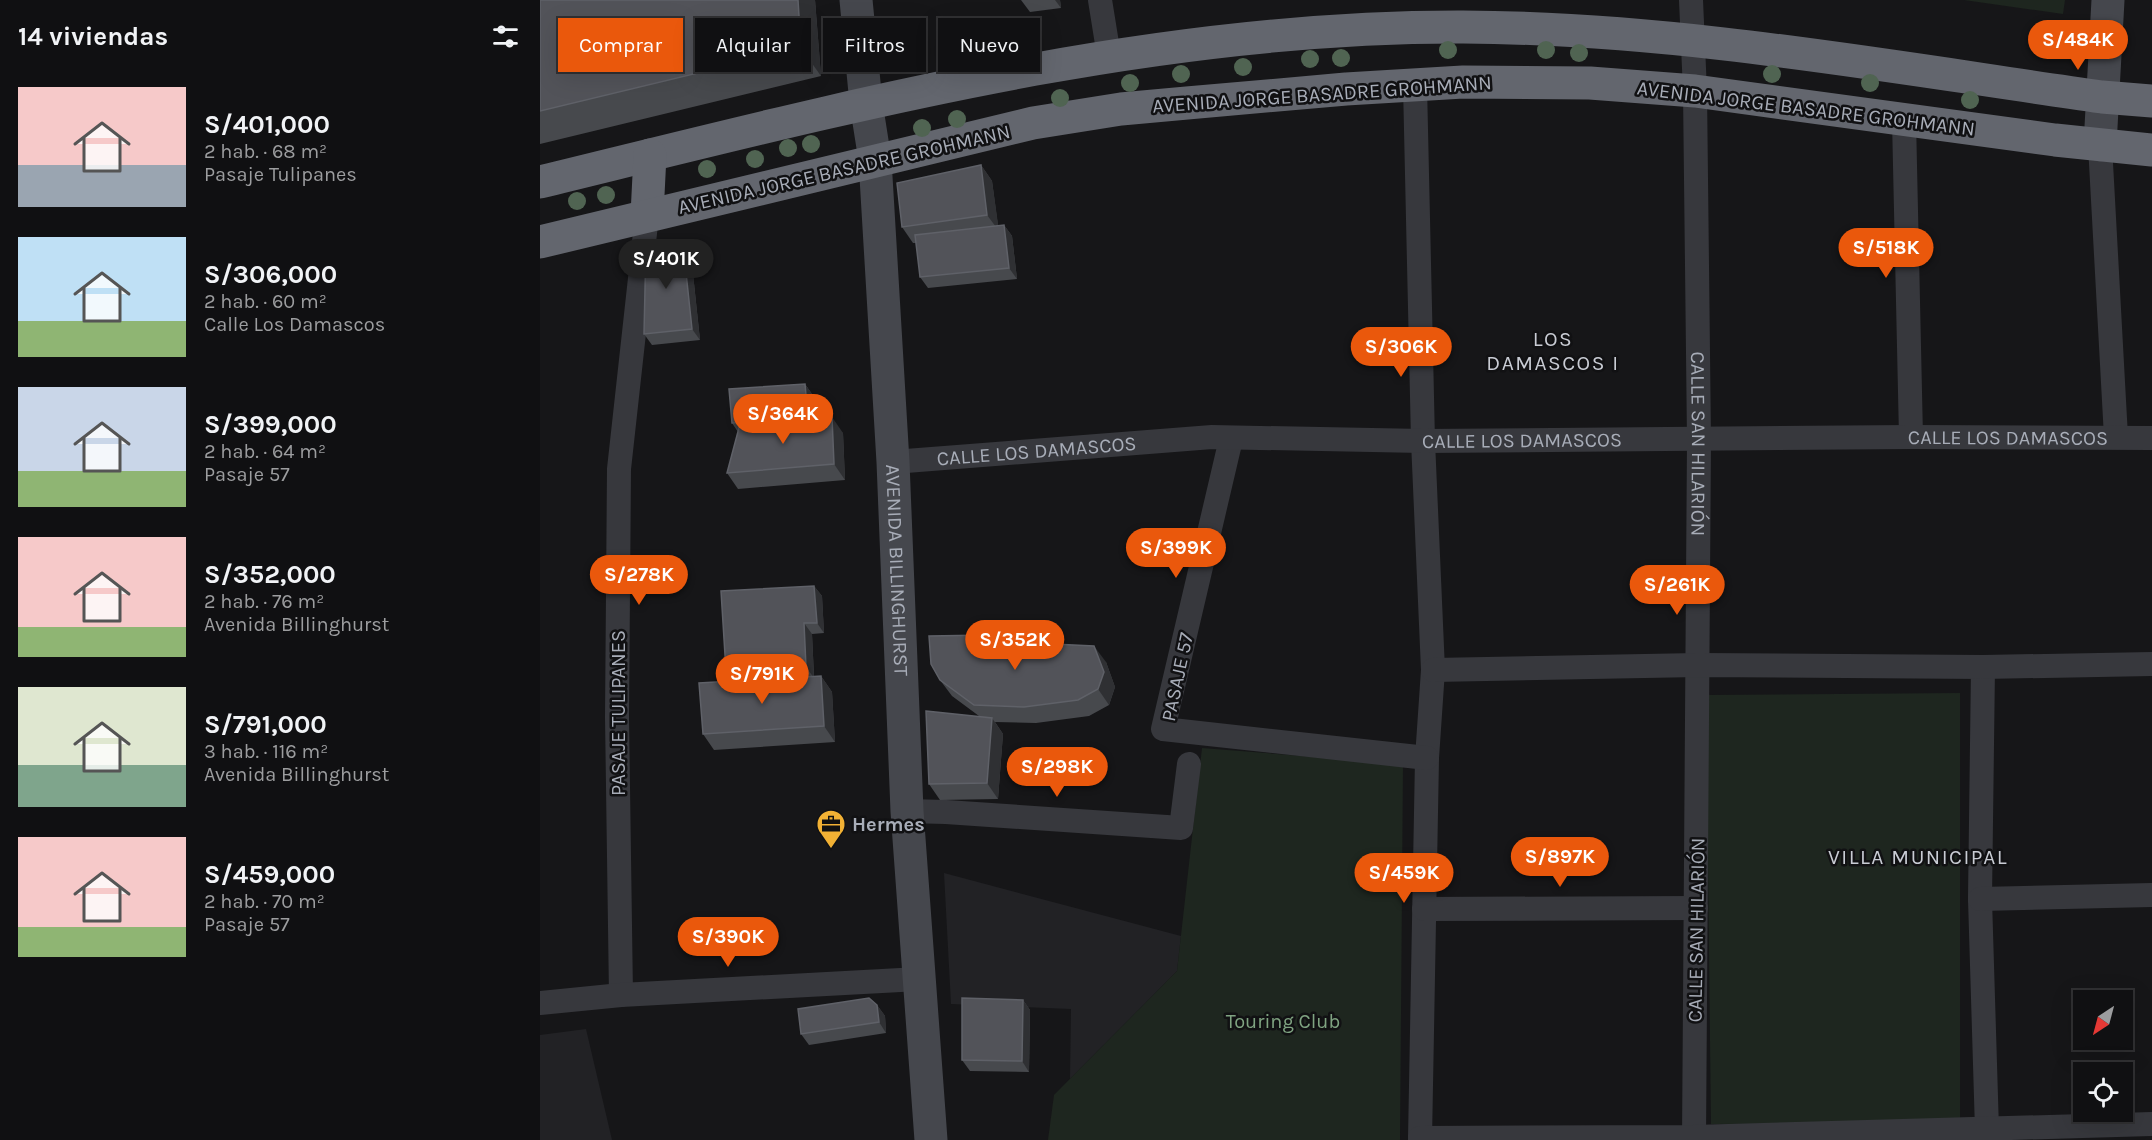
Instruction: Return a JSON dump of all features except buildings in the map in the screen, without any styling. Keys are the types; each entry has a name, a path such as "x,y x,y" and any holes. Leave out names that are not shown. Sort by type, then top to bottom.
{"highway":[{"path":"540,182 866,103 1109,56 1319,31 1390,28 1531,28 1694,39 2102,97 2152,101"},
{"name":"AVENIDA JORGE BASADRE GROHMANN","path":"540,242 1033,123 1122,110 1268,95 1464,82 1590,83 1695,91 1904,120 2152,150"},
{"path":"647,215 651,155"}],"street":[{"name":"AVENIDA BILLINGHURST","path":"856,0 866,103 876,160 893,462 907,811 931,1140"},
{"path":"1100,0 1109,56"},
{"name":"CALLE SAN HILARIÓN","path":"1691,0 1695,91 1699,440 1694,1138"},
{"path":"2108,0 2100,145 2116,437"},
{"path":"1415,85 1423,441 1433,670 1427,758 1420,1139 1694,1138 2152,1124"},
{"path":"1904,120 1911,437"},
{"name":"PASAJE TULIPANES","path":"621,995 617,717 619,469 647,215"},
{"name":"CALLE LOS DAMASCOS","path":"893,462 1212,437 1423,441 1911,437 2152,438"},
{"name":"PASAJE 57","path":"1230,439 1163,729 1427,758"},
{"path":"1433,670 1698,665 1983,667 2152,664"},
{"path":"1983,667 1980,899 1987,1130"},
{"path":"907,811 1181,828 1189,765"},
{"path":"1980,899 2152,895"},
{"path":"1425,909 1696,908"},
{"path":"540,1003 621,995 919,979"}],"shaded area":[{"path":"944,873 1181,936 1177,971 1070,1079 1071,1009 951,1004"},
{"path":"586,1029 612,1140 540,1140 540,1035"}],"green space":[{"path":"1964,0 2065,0 2063,14"},
{"path":"1960,693 1960,1123 1711,1124 1706,695"},
{"name":"Touring Club","path":"1202,748 1403,764 1400,1140 1048,1140 1054,1095 1177,971"}],"place":[{"name":"Hermes","path":"831,850"}],"district":[{"name":"LOS DAMASCOS I","path":"1553,351"},
{"name":"VILLA MUNICIPAL","path":"1918,857"}]}
